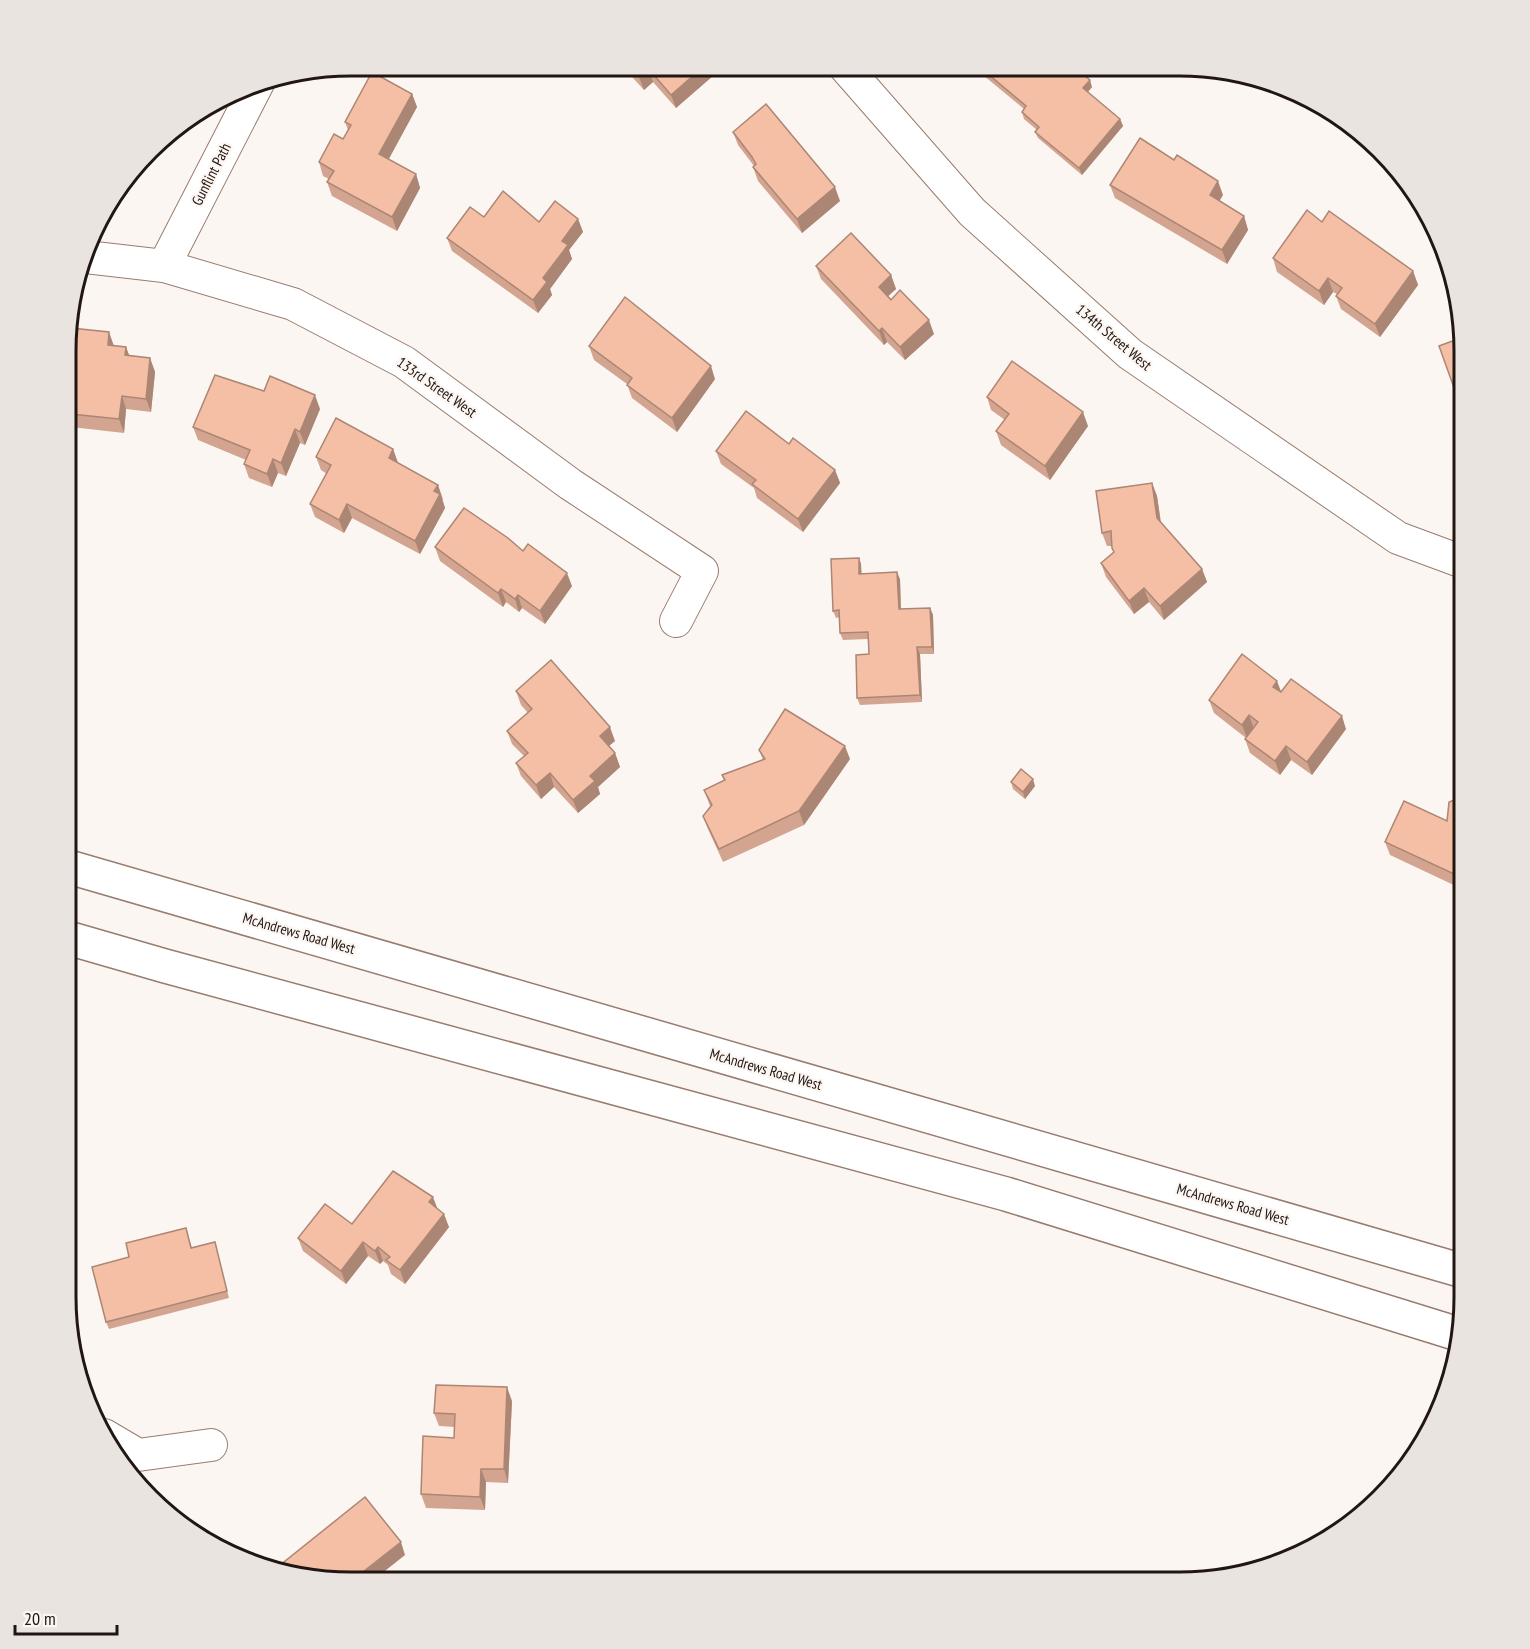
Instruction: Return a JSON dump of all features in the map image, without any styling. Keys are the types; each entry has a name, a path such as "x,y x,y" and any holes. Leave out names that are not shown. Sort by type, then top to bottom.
{"main road":[{"name":"McAndrews Road West","path":"76,869 1454,1268"},
{"path":"76,940 1006,1194 1451,1332"}],"street":[{"name":"134th Street West","path":"853,76 972,212 1130,354 1398,538 1454,559"},
{"name":"Gunflint Path","path":"164,266 251,95"},
{"name":"133rd Street West","path":"93,258 164,266 293,303 404,362 570,484 702,571 676,621"},
{"path":"119,1444 138,1455 211,1445"}],"building":[{"path":"370,76 379,76 412,94 379,154 416,174 392,217 327,182 334,171 319,162 334,134 343,139 351,125 345,122"},
{"path":"655,76 693,76 671,95"},
{"path":"990,76 1085,76 1090,80 1083,88 1120,119 1079,168 1035,132 1039,127 1022,112 1026,106"},
{"path":"766,104 835,187 797,219 753,167 756,164 752,157 733,132"},
{"path":"1140,138 1174,160 1177,155 1218,181 1210,195 1244,216 1222,250 1110,185"},
{"path":"503,191 539,222 555,201 578,219 562,241 568,245 543,278 547,282 533,300 447,238 470,207 484,217"},
{"path":"1307,210 1322,222 1329,211 1413,271 1375,324 1336,296 1342,288 1328,278 1319,291 1273,258"},
{"path":"851,233 891,275 879,287 891,300 900,290 929,320 900,347 882,328 879,331 816,266"},
{"path":"625,297 711,366 672,418 627,385 632,378 589,346"},
{"path":"78,329 109,332 108,345 126,347 125,355 150,358 146,399 122,396 119,419 76,415"},
{"path":"1453,341 1454,388 1439,346"},
{"path":"1012,361 1083,412 1045,466 996,431 1009,414 987,397"},
{"path":"215,375 264,391 270,376 315,395 300,432 295,429 281,463 273,459 267,474 244,464 250,450 193,427"},
{"path":"746,411 789,444 793,438 835,470 798,519 752,484 756,480 716,451"},
{"path":"336,418 393,449 389,458 438,485 434,491 440,494 415,541 347,504 339,520 310,504 331,465 316,457"},
{"path":"1152,483 1157,518 1202,569 1160,606 1144,588 1129,601 1101,563 1114,552 1111,531 1102,533 1096,491"},
{"path":"464,508 523,551 528,544 567,573 540,611 518,595 515,599 501,589 498,593 435,547"},
{"path":"859,558 859,574 897,572 899,609 930,608 932,647 917,647 920,695 857,698 856,655 869,654 868,632 840,633 839,610 833,611 831,559"},
{"path":"1242,654 1277,681 1273,687 1281,692 1291,679 1342,716 1307,762 1286,746 1275,761 1245,739 1258,722 1249,715 1242,725 1209,700"},
{"path":"551,660 610,727 600,736 615,753 590,776 595,781 573,800 550,773 536,785 516,763 528,753 507,731 532,709 516,691"},
{"path":"785,709 845,746 799,811 719,849 703,816 712,805 704,790 725,780 722,775 765,759 759,750"},
{"path":"1021,769 1033,779 1023,792 1011,782"},
{"path":"1454,800 1454,874 1385,842 1404,801 1447,821 1449,802"},
{"path":"393,1171 433,1197 429,1202 444,1214 400,1270 386,1260 390,1257 378,1247 375,1251 363,1242 341,1271 298,1238 325,1204 352,1224"},
{"path":"186,1228 191,1248 215,1242 227,1291 106,1322 92,1267 129,1257 126,1243"},
{"path":"436,1385 507,1387 504,1469 481,1469 480,1497 421,1494 423,1436 454,1438 455,1414 434,1413"},
{"path":"365,1497 401,1542 363,1572 334,1572 282,1563"}]}
